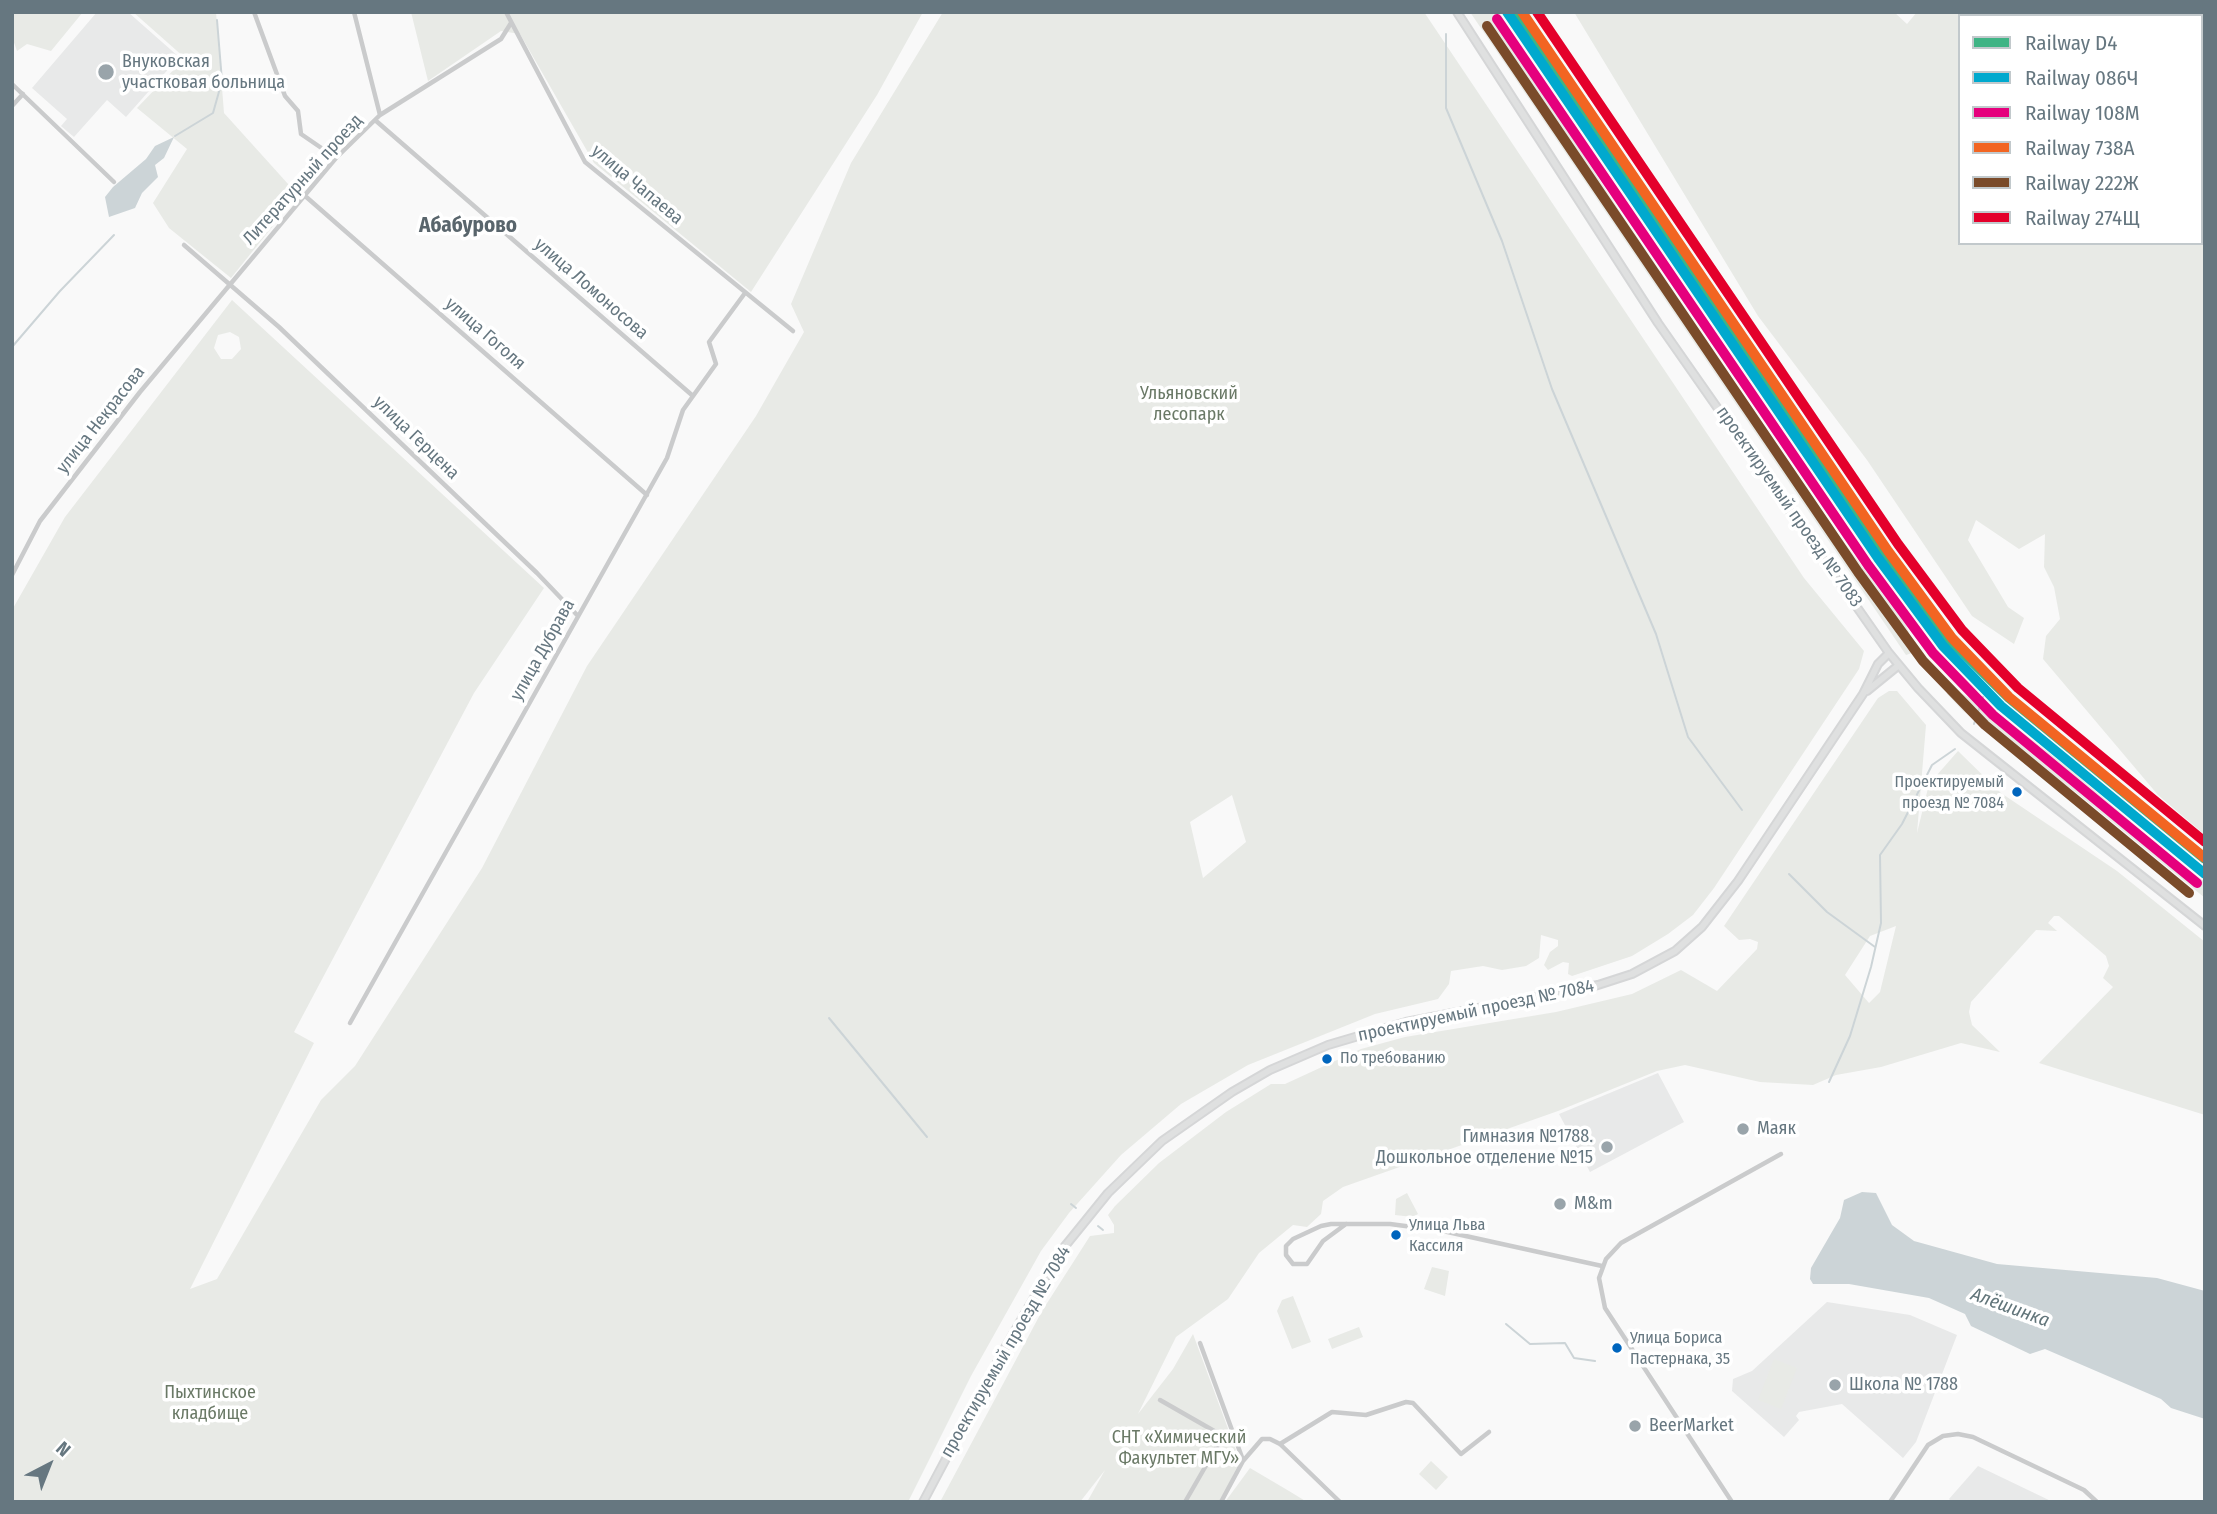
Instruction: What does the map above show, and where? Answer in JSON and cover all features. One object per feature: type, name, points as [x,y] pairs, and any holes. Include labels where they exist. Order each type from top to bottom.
[{"type":"street","points":[[254,12],[285,96],[298,111],[301,134],[337,158]]},
{"type":"street","points":[[354,12],[380,115]]},
{"type":"street","name":"улица Чапаева","points":[[506,12],[584,162],[793,331]]},
{"type":"street","name":"проектируемый проезд № 7083","points":[[1457,12],[1658,323],[1889,653],[1961,733],[2205,926]]},
{"type":"street","name":"Литературный проезд","points":[[224,292],[304,195],[380,115],[501,39],[511,23]]},
{"type":"street","points":[[12,85],[114,181]]},
{"type":"street","points":[[12,107],[23,94]]},
{"type":"street","name":"улица Ломоносова","points":[[375,120],[693,396]]},
{"type":"street","name":"улица Гоголя","points":[[304,195],[647,495]]},
{"type":"street","name":"улица Герцена","points":[[184,246],[231,283],[537,572],[578,616]]},
{"type":"street","name":"улица Некрасова","points":[[12,575],[40,521],[140,392],[224,292]]},
{"type":"street","name":"улица Дубрава","points":[[350,1023],[647,495],[667,458],[683,410],[716,364],[709,342],[745,293]]},
{"type":"street","name":"проектируемый проезд № 7084","points":[[923,1502],[1002,1353],[1061,1251],[1108,1193],[1162,1142],[1232,1092],[1269,1070],[1328,1045],[1406,1022],[1598,985],[1632,974],[1667,956],[1702,927],[1720,905],[1863,694],[1878,664],[1889,653]]},
{"type":"street","name":"проектируемый проезд № 7084","points":[[1863,694],[1899,665]]},
{"type":"street","points":[[1732,1502],[1605,1308],[1599,1291],[1602,1266],[1621,1244],[1781,1154]]},
{"type":"street","points":[[1346,1224],[1323,1241],[1307,1264],[1293,1264],[1286,1255],[1286,1246],[1299,1235],[1331,1224],[1346,1224],[1420,1227],[1602,1266]]},
{"type":"street","points":[[1200,1343],[1243,1461]]},
{"type":"street","points":[[1160,1400],[1223,1436],[1185,1502]]},
{"type":"street","points":[[1280,1444],[1332,1412],[1366,1415],[1386,1412],[1406,1402],[1413,1403],[1461,1454],[1489,1432]]},
{"type":"street","points":[[1890,1502],[1928,1445],[1939,1438],[1958,1434],[1973,1437],[2084,1490],[2097,1502]]},
{"type":"street","points":[[1221,1502],[1243,1461],[1262,1439],[1270,1438],[1280,1444],[1340,1502]]},
{"type":"shaded area","name":"Внуковская участковая больница","points":[[97,12],[128,12],[179,57],[126,117],[107,100],[74,137],[61,126],[67,119],[32,88]]},
{"type":"shaded area","name":"Гимназия №1788. Дошкольное отделение №15","points":[[1658,1073],[1684,1122],[1590,1172],[1559,1114]]},
{"type":"shaded area","name":"Школа № 1788","points":[[1827,1302],[1910,1315],[1957,1335],[1916,1442],[1903,1458],[1842,1404],[1799,1412],[1796,1416],[1799,1420],[1784,1437],[1732,1391],[1733,1379],[1752,1371]]},
{"type":"shaded area","points":[[1978,1466],[2053,1502],[1952,1502],[1949,1499]]},
{"type":"green space","points":[[12,12],[83,12],[51,51],[27,44],[17,51],[12,37]]},
{"type":"green space","points":[[133,12],[216,12],[224,113],[298,195],[231,278],[169,228],[153,203],[187,149],[137,108],[185,58]]},
{"type":"green space","points":[[411,12],[923,12],[877,95],[751,292],[594,163],[520,34],[501,31],[428,81]]},
{"type":"green space","name":"Ульяновский лесопарк","points":[[943,12],[1424,12],[1804,578],[1864,651],[1859,669],[1714,888],[1693,915],[1668,934],[1632,956],[1572,976],[1568,974],[1569,963],[1563,962],[1548,970],[1544,965],[1550,952],[1558,946],[1558,940],[1541,935],[1539,958],[1526,966],[1502,970],[1483,966],[1451,971],[1449,984],[1438,999],[1375,1014],[1248,1065],[1181,1104],[1121,1155],[1069,1213],[1041,1251],[971,1376],[908,1502],[12,1502],[12,610],[65,517],[232,300],[544,588],[474,693],[294,1032],[314,1043],[190,1289],[217,1279],[321,1100],[355,1066],[482,868],[587,666],[756,416],[804,332],[791,304],[851,163]],"holes":[[[230,332],[239,337],[241,349],[232,359],[221,359],[214,348],[218,335]],[[1232,795],[1246,842],[1203,878],[1190,822]]]},
{"type":"green space","points":[[1470,12],[1492,12],[1620,212],[1835,530],[1906,625],[1912,641],[1912,653],[1906,655]]},
{"type":"green space","points":[[1574,12],[1894,12],[1907,24],[1917,12],[2014,12],[2016,14],[1958,14],[1958,245],[2203,245],[2203,14],[2120,14],[2205,12],[2205,835],[2158,795],[2043,659],[2046,636],[2060,619],[2054,587],[2044,567],[2045,534],[2019,549],[1976,520],[1968,540],[2008,607],[2024,618],[2014,644],[1972,616],[1867,460],[1758,316]]},
{"type":"green space","points":[[1952,688],[2000,715],[2071,770],[2175,860],[2205,882],[2205,898],[2078,794],[1963,711],[1947,694],[1946,689]]},
{"type":"green space","name":"СНТ «Химический Факультет МГУ»","points":[[1889,691],[1897,691],[1926,725],[1917,833],[1929,784],[1958,751],[2001,793],[2117,871],[2205,942],[2205,1115],[2039,1063],[2113,987],[2103,978],[2109,966],[2106,956],[2059,916],[2054,916],[2048,923],[2057,931],[2036,930],[1971,1002],[1969,1012],[1972,1025],[2000,1052],[1961,1043],[1881,1067],[1836,1075],[1813,1085],[1760,1082],[1685,1065],[1657,1071],[1558,1111],[1343,1187],[1323,1201],[1321,1214],[1307,1227],[1293,1225],[1259,1253],[1228,1299],[1176,1337],[1138,1414],[1173,1369],[1193,1334],[1240,1461],[1220,1502],[1087,1502],[1105,1470],[1080,1502],[940,1502],[1042,1311],[1090,1236],[1114,1233],[1114,1225],[1108,1215],[1115,1206],[1159,1163],[1226,1112],[1271,1084],[1285,1084],[1361,1049],[1405,1037],[1556,1012],[1632,994],[1681,970],[1717,991],[1757,949],[1758,942],[1750,939],[1739,940],[1724,926],[1878,698]],"holes":[[[1896,926],[1880,992],[1869,1003],[1845,975],[1870,936]]]},
{"type":"green space","points":[[1407,1193],[1418,1214],[1413,1217],[1395,1215],[1396,1199]]},
{"type":"green space","points":[[1432,1267],[1449,1271],[1445,1296],[1424,1289]]},
{"type":"green space","points":[[1293,1296],[1311,1342],[1292,1349],[1277,1311],[1282,1300]]},
{"type":"green space","points":[[1359,1327],[1363,1337],[1332,1349],[1328,1339]]},
{"type":"green space","points":[[1774,1359],[1797,1368],[1781,1409],[1758,1400]]},
{"type":"green space","points":[[1431,1461],[1448,1477],[1436,1490],[1419,1474]]},
{"type":"green space","points":[[1250,1468],[1289,1491],[1307,1502],[1225,1502]]},
{"type":"water","points":[[174,137],[164,158],[155,165],[158,177],[142,193],[135,208],[109,217],[105,197],[113,187],[146,159],[155,146]]},
{"type":"water","points":[[1862,1192],[1876,1193],[1892,1225],[1914,1241],[1997,1264],[2157,1278],[2205,1291],[2205,1419],[2171,1408],[2161,1399],[2045,1349],[2030,1354],[1971,1326],[1965,1314],[1929,1298],[1849,1284],[1813,1284],[1810,1279],[1811,1268],[1840,1218],[1844,1200]]},
{"type":"waterway","points":[[175,136],[213,113],[222,81],[217,20]]},
{"type":"waterway","points":[[1446,34],[1446,108],[1502,241],[1552,389],[1656,634],[1688,737],[1742,810]]},
{"type":"waterway","points":[[12,347],[60,291],[114,235]]},
{"type":"waterway","points":[[1974,724],[1983,697]]},
{"type":"waterway","points":[[1829,1082],[1850,1036],[1881,923],[1880,855],[1902,824],[1932,765],[1955,749]]},
{"type":"waterway","points":[[1789,874],[1827,912],[1875,947]]},
{"type":"waterway","points":[[829,1018],[927,1137]]},
{"type":"waterway","points":[[1071,1204],[1076,1208]]},
{"type":"waterway","points":[[1098,1226],[1103,1230]]},
{"type":"waterway","name":"Алёшинка","points":[[1506,1324],[1530,1344],[1565,1343],[1574,1358],[1595,1361]]},
{"type":"rail line","name":"086Ч","points":[[1507,12],[1878,558],[1943,646],[2001,706],[2205,874]]},
{"type":"rail line","name":"D4","points":[[1517,12],[1885,553],[1950,640],[2009,698],[2205,859]]},
{"type":"rail line","name":"738А","points":[[1522,12],[1888,551],[1952,638],[2009,697],[2205,858]]},
{"type":"rail line","name":"274Щ","points":[[1537,12],[1898,544],[1962,630],[2018,688],[2205,842]]},
{"type":"rail line","name":"108М","points":[[1497,19],[1868,565],[1933,653],[1993,715],[2197,883]]},
{"type":"rail line","name":"222Ж","points":[[1487,26],[1858,572],[1923,661],[1985,725],[2189,893]]},
{"type":"place","name":"Внуковская участковая больница","points":[[106,72]]},
{"type":"place","name":"Проектируемый проезд № 7084","points":[[2017,792]]},
{"type":"place","name":"По требованию","points":[[1327,1059]]},
{"type":"place","name":"Маяк","points":[[1743,1129]]},
{"type":"place","name":"Гимназия №1788. Дошкольное отделение №15","points":[[1607,1147]]},
{"type":"place","name":"M&m","points":[[1560,1204]]},
{"type":"place","name":"Улица Льва Кассиля","points":[[1396,1235]]},
{"type":"place","name":"Улица Бориса Пастернака, 35","points":[[1617,1348]]},
{"type":"place","name":"Школа № 1788","points":[[1835,1385]]},
{"type":"place","name":"BeerMarket","points":[[1635,1426]]},
{"type":"district","name":"Абабурово","points":[[468,226]]},
{"type":"park label","name":"Пыхтинское кладбище","points":[[210,1403]]}]
